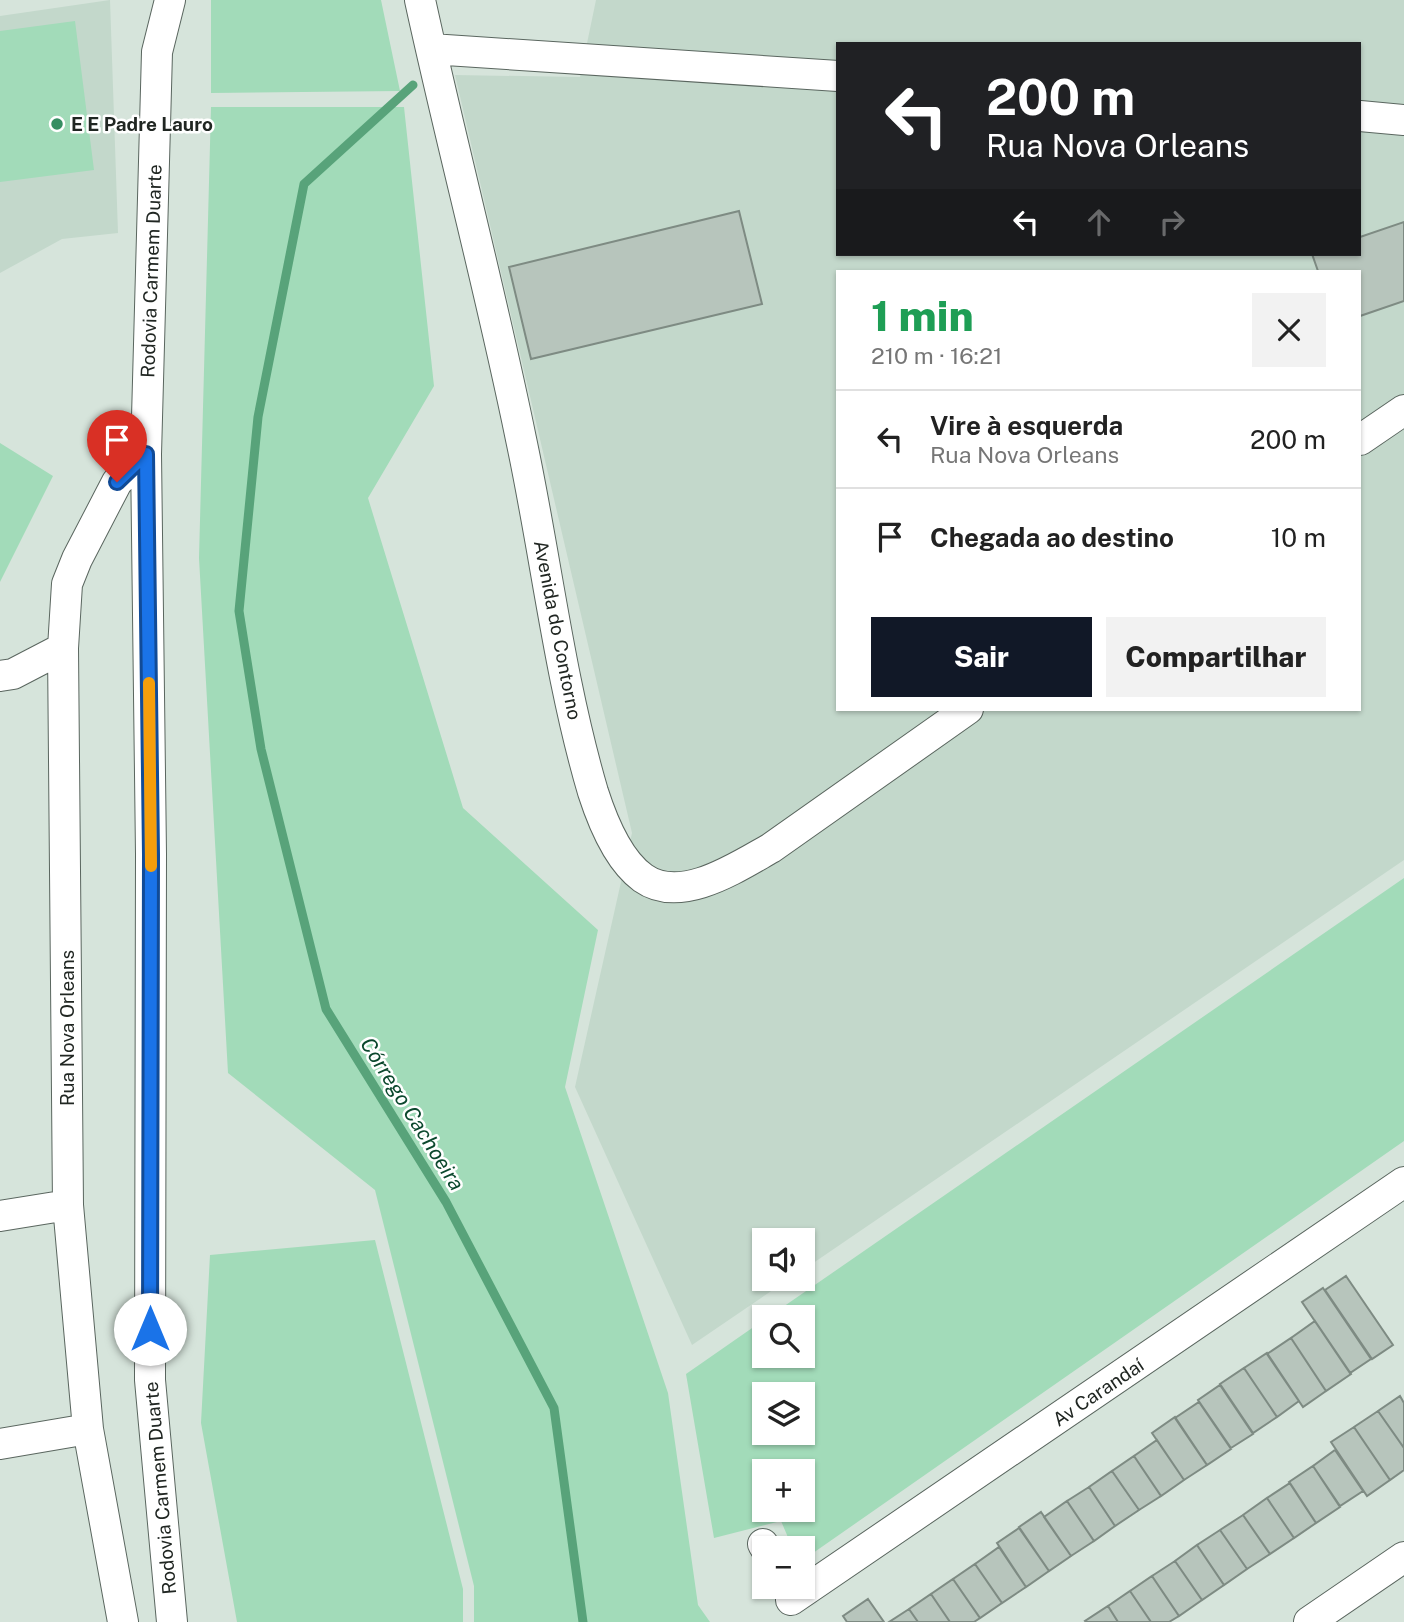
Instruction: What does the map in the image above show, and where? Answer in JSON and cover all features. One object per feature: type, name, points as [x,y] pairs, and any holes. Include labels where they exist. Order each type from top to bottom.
[{"type":"street","name":"Rodovia Carmem Duarte","points":[[146,0],[157,52]]},
{"type":"street","name":"Rodovia Carmem Duarte","points":[[170,0],[157,52],[146,454],[151,854],[150,1380],[172,1622]]},
{"type":"street","name":"Avenida do Contorno","points":[[420,0],[521,438],[579,737],[594,794],[611,836],[632,868],[644,879],[660,886],[674,887],[707,880],[737,867],[771,848],[965,711]]},
{"type":"street","points":[[431,49],[836,76]]},
{"type":"street","points":[[1361,116],[1404,120]]},
{"type":"street","points":[[1361,439],[1404,410]]},
{"type":"street","name":"Rua Nova Orleans","points":[[123,1622],[88,1429],[68,1205],[62,648],[68,584],[78,559],[117,482],[146,454]]},
{"type":"street","points":[[0,676],[13,674],[62,648]]},
{"type":"street","name":"Av Carandaí","points":[[793,1603],[1404,1182]]},
{"type":"street","points":[[0,1216],[68,1205]]},
{"type":"street","points":[[0,1444],[88,1429]]},
{"type":"street","points":[[1309,1622],[1404,1557]]},
{"type":"shaded area","name":"E E Padre Lauro","points":[[110,0],[118,233],[62,239],[0,273],[0,16]]},
{"type":"shaded area","points":[[596,0],[1404,0],[1404,860],[815,1262],[815,1228],[752,1228],[752,1291],[771,1291],[692,1345],[575,1087],[632,833],[455,75],[580,77]]},
{"type":"green space","points":[[211,0],[381,0],[400,91],[211,93]]},
{"type":"green space","points":[[75,21],[94,170],[0,182],[0,31]]},
{"type":"green space","points":[[211,107],[404,107],[434,386],[368,498],[463,808],[598,930],[565,1087],[668,1393],[698,1605],[710,1622],[474,1622],[474,1586],[375,1190],[228,1073],[199,558]]},
{"type":"green space","points":[[0,443],[53,476],[0,582]]},
{"type":"green space","points":[[1404,878],[1404,1141],[815,1552],[815,1536],[787,1536],[781,1522],[815,1522],[815,1459],[752,1459],[752,1522],[777,1522],[714,1538],[686,1374],[752,1328],[752,1368],[815,1368],[815,1305],[786,1305],[806,1291],[815,1291],[815,1285]]},
{"type":"green space","points":[[375,1240],[463,1589],[463,1622],[237,1622],[201,1423],[210,1255]]},
{"type":"building","points":[[739,211],[762,304],[531,359],[509,267]]},
{"type":"building","points":[[1404,222],[1404,301],[1361,316],[1361,270],[1318,270],[1313,256],[1361,256],[1361,237]]},
{"type":"building","points":[[1346,1276],[1393,1345],[1372,1359],[1325,1290]]},
{"type":"building","points":[[1323,1288],[1371,1359],[1350,1373],[1302,1302]]},
{"type":"building","points":[[1315,1321],[1351,1374],[1326,1391],[1291,1338]]},
{"type":"building","points":[[1291,1338],[1326,1391],[1303,1407],[1267,1354]]},
{"type":"building","points":[[1267,1353],[1299,1401],[1277,1417],[1244,1368]]},
{"type":"building","points":[[1244,1368],[1277,1417],[1253,1433],[1220,1384]]},
{"type":"building","points":[[1220,1385],[1253,1434],[1231,1448],[1198,1400]]},
{"type":"building","points":[[1400,1396],[1404,1403],[1404,1448],[1378,1411]]},
{"type":"building","points":[[1199,1402],[1231,1449],[1207,1465],[1175,1418]]},
{"type":"building","points":[[1378,1411],[1404,1448],[1404,1470],[1390,1480],[1354,1427]]},
{"type":"building","points":[[1175,1417],[1207,1465],[1184,1480],[1152,1433]]},
{"type":"building","points":[[1354,1427],[1390,1480],[1367,1496],[1331,1442]]},
{"type":"building","points":[[1157,1440],[1184,1480],[1161,1496],[1134,1456]]},
{"type":"building","points":[[1335,1450],[1363,1491],[1340,1506],[1313,1466]]},
{"type":"building","points":[[1134,1456],[1161,1496],[1139,1510],[1112,1471]]},
{"type":"building","points":[[1313,1466],[1340,1507],[1316,1523],[1289,1482]]},
{"type":"building","points":[[1112,1471],[1139,1510],[1115,1526],[1089,1487]]},
{"type":"building","points":[[1290,1483],[1316,1523],[1294,1538],[1267,1498]]},
{"type":"building","points":[[1089,1487],[1115,1526],[1094,1541],[1067,1501]]},
{"type":"building","points":[[1267,1498],[1294,1538],[1270,1554],[1243,1515]]},
{"type":"building","points":[[1067,1501],[1094,1541],[1071,1556],[1044,1517]]},
{"type":"building","points":[[1041,1512],[1071,1556],[1049,1571],[1019,1527]]},
{"type":"building","points":[[1243,1515],[1270,1554],[1247,1569],[1220,1530]]},
{"type":"building","points":[[1019,1528],[1049,1571],[1026,1587],[997,1543]]},
{"type":"building","points":[[1220,1530],[1247,1569],[1224,1585],[1197,1545]]},
{"type":"building","points":[[1197,1545],[1224,1585],[1202,1600],[1175,1561]]},
{"type":"building","points":[[999,1547],[1026,1587],[1002,1603],[975,1564]]},
{"type":"building","points":[[1175,1561],[1202,1600],[1179,1616],[1152,1576]]},
{"type":"building","points":[[975,1564],[1002,1603],[980,1618],[953,1579]]},
{"type":"building","points":[[1152,1576],[1179,1616],[1169,1622],[1151,1622],[1130,1591]]},
{"type":"building","points":[[953,1579],[980,1618],[974,1622],[950,1622],[931,1594]]},
{"type":"building","points":[[1130,1591],[1151,1622],[1118,1622],[1108,1606]]},
{"type":"building","points":[[931,1594],[950,1622],[918,1622],[909,1609]]},
{"type":"building","points":[[868,1599],[884,1622],[847,1622],[843,1616]]},
{"type":"building","points":[[1108,1606],[1118,1622],[1085,1621]]},
{"type":"building","points":[[909,1609],[918,1622],[889,1622]]},
{"type":"waterway","name":"Córrego Cachoeira","points":[[413,85],[304,184],[258,417],[239,611],[261,749],[326,1009],[446,1202],[554,1408],[583,1622]]},
{"type":"slow traffic","points":[[149,683],[151,866]]},
{"type":"place","name":"E E Padre Lauro","points":[[57,124]]},
{"type":"route","points":[[117,482],[146,454],[151,854],[150,1329]]}]
